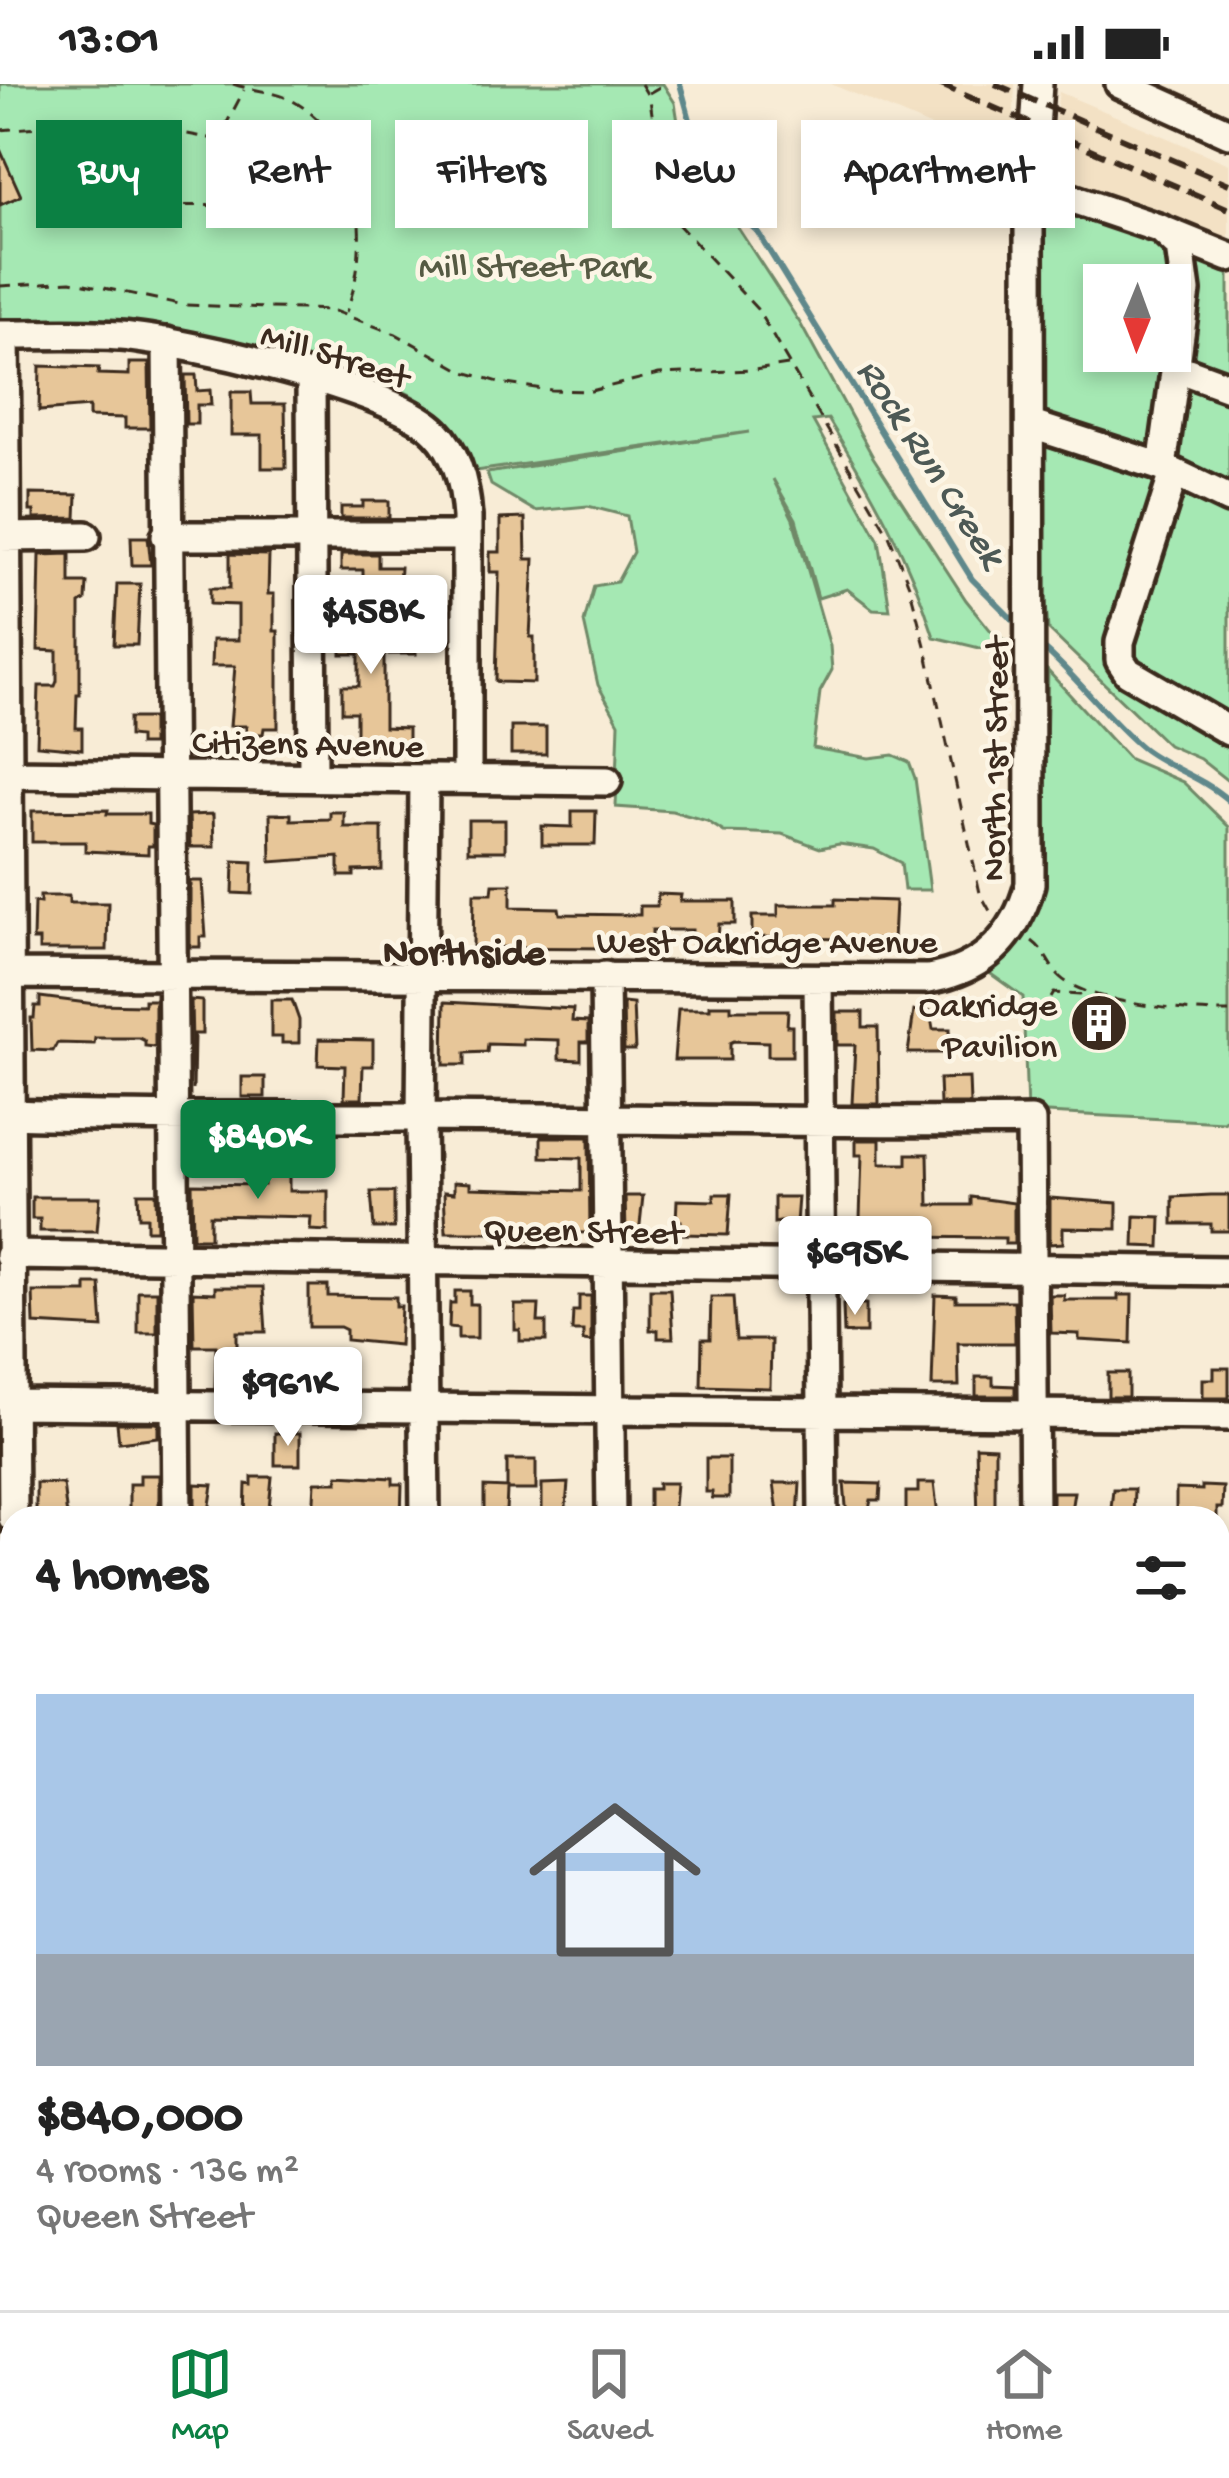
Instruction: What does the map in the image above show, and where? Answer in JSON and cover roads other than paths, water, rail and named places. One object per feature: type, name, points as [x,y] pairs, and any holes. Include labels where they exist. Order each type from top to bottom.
[{"type":"street","name":"North 1st Street","points":[[1036,120],[1038,84]]},
{"type":"street","points":[[1120,84],[1229,133]]},
{"type":"street","points":[[1075,200],[1229,256]]},
{"type":"street","name":"North 1st Street","points":[[1013,928],[1030,884],[1031,228]]},
{"type":"street","points":[[1161,230],[1180,248],[1184,264]]},
{"type":"street","points":[[3,334],[4,728],[9,773],[3,974],[12,1506]]},
{"type":"street","name":"Mill Street","points":[[3,334],[118,336],[167,342],[396,404],[439,434],[461,476],[467,536],[467,779]]},
{"type":"street","points":[[167,342],[177,1506]]},
{"type":"street","points":[[1178,372],[1168,470],[1120,642],[1120,660],[1128,672],[1229,731]]},
{"type":"street","points":[[1189,372],[1229,387]]},
{"type":"street","points":[[311,380],[313,776]]},
{"type":"street","points":[[1032,425],[1168,470],[1229,499]]},
{"type":"street","points":[[3,537],[86,536]]},
{"type":"street","points":[[166,536],[467,536]]},
{"type":"street","name":"Citizens Avenue","points":[[9,773],[607,781]]},
{"type":"street","points":[[424,778],[425,1506]]},
{"type":"street","name":"West Oakridge Avenue","points":[[3,974],[928,980],[955,975],[994,951],[1013,928]]},
{"type":"street","points":[[604,976],[611,1506]]},
{"type":"street","points":[[818,979],[823,1506]]},
{"type":"street","points":[[7,1114],[174,1119],[1031,1121],[1034,1506]]},
{"type":"street","name":"Queen Street","points":[[9,1255],[1229,1271]]},
{"type":"street","points":[[7,1388],[175,1405],[1229,1416]]},
{"type":"waterway","name":"Rock Run Creek","points":[[680,84],[702,163],[722,199],[757,231],[972,579],[1022,629]]},
{"type":"waterway","name":"Rock Run Creek","points":[[1041,646],[1141,747],[1229,801]]},
{"type":"railway","points":[[939,84],[1229,209]]},
{"type":"railway","points":[[995,84],[1229,184]]},
{"type":"place","name":"Oakridge Pavilion","points":[[1099,1023]]},
{"type":"district","name":"Northside","points":[[464,949]]},
{"type":"park label","name":"Mill Street Park","points":[[534,263]]}]
